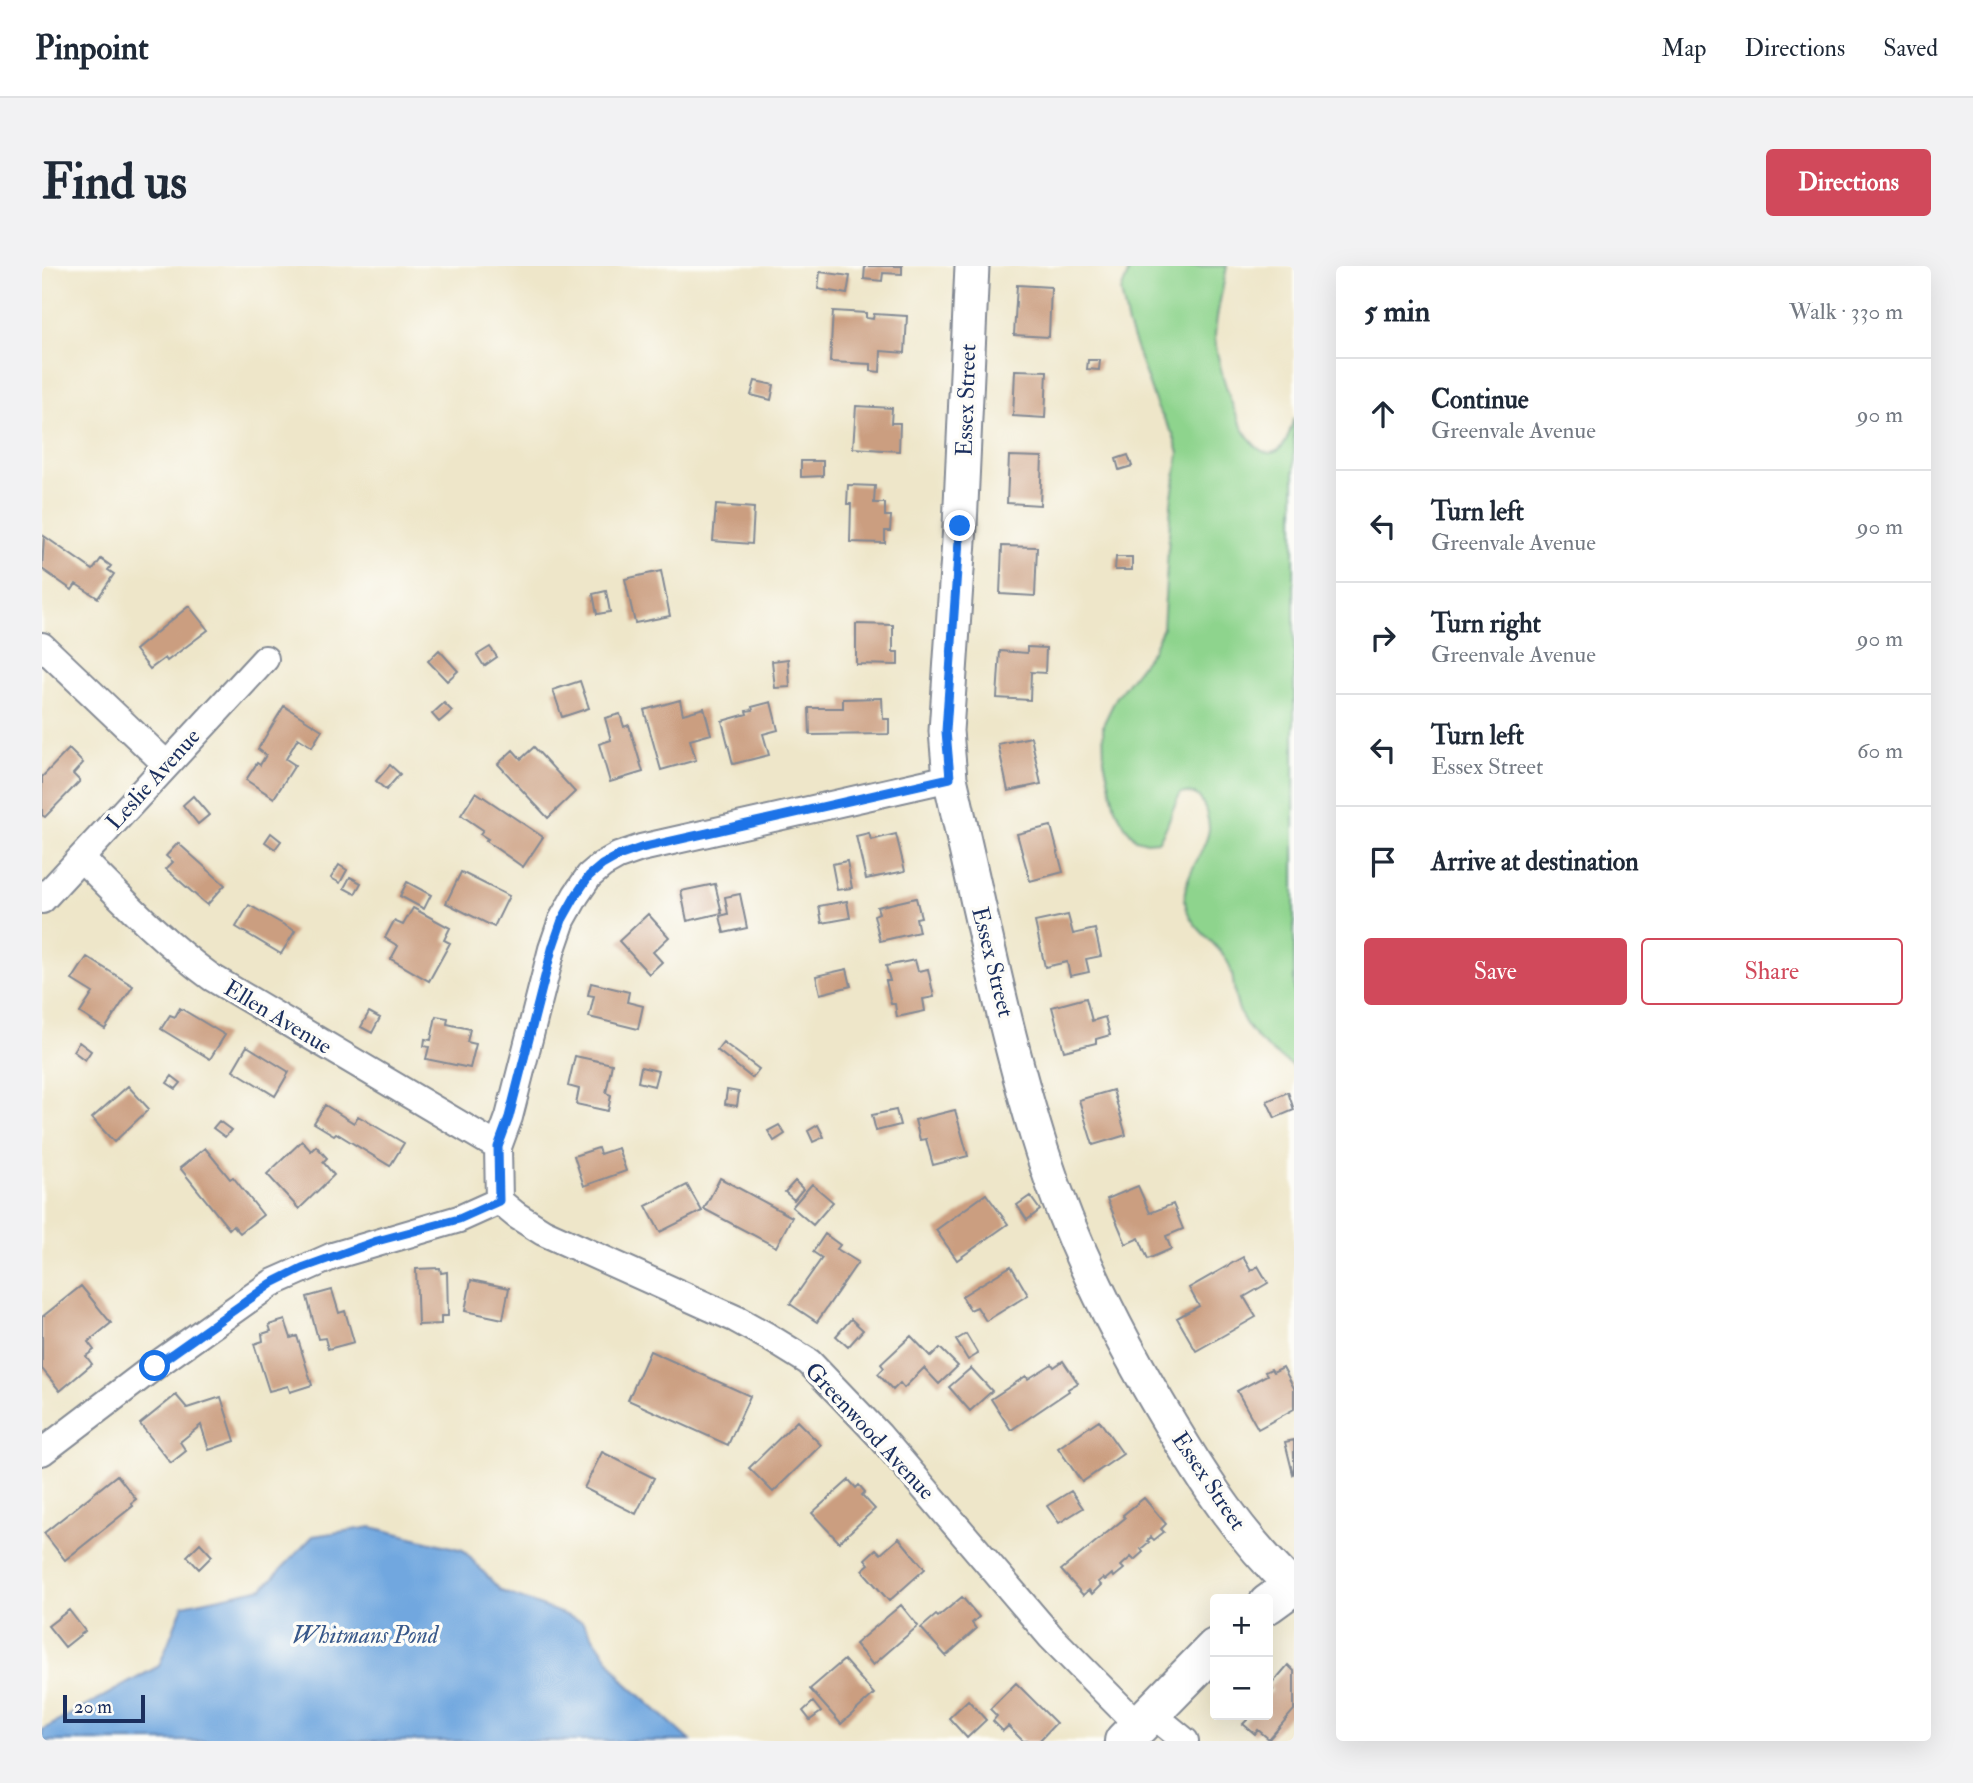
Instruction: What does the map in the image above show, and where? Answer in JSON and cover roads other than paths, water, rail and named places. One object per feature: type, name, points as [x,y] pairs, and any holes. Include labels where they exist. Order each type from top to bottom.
[{"type":"main road","points":[[1138,1727],[1210,1653]]},
{"type":"street","name":"Essex Street","points":[[972,266],[960,526],[946,731],[950,778],[1024,1088],[1043,1154],[1076,1242],[1145,1382],[1198,1472],[1287,1591]]},
{"type":"street","points":[[42,646],[166,764]]},
{"type":"street","name":"Leslie Avenue","points":[[42,900],[265,659]]},
{"type":"street","points":[[42,1452],[155,1366],[272,1283],[333,1256],[459,1219],[499,1201],[498,1147],[509,1117],[552,949],[562,920],[576,895],[589,876],[602,865],[641,848],[950,778]]},
{"type":"street","name":"Ellen Avenue","points":[[81,858],[177,953],[211,977],[498,1147]]},
{"type":"street","name":"Greenwood Avenue","points":[[499,1201],[542,1232],[736,1319],[809,1362],[879,1435],[1051,1637],[1138,1727],[1185,1741]]},
{"type":"water","name":"Whitmans Pond","points":[[372,1527],[463,1550],[501,1591],[582,1621],[625,1682],[691,1741],[42,1741],[42,1730],[159,1666],[183,1605],[263,1588],[313,1536]]}]
